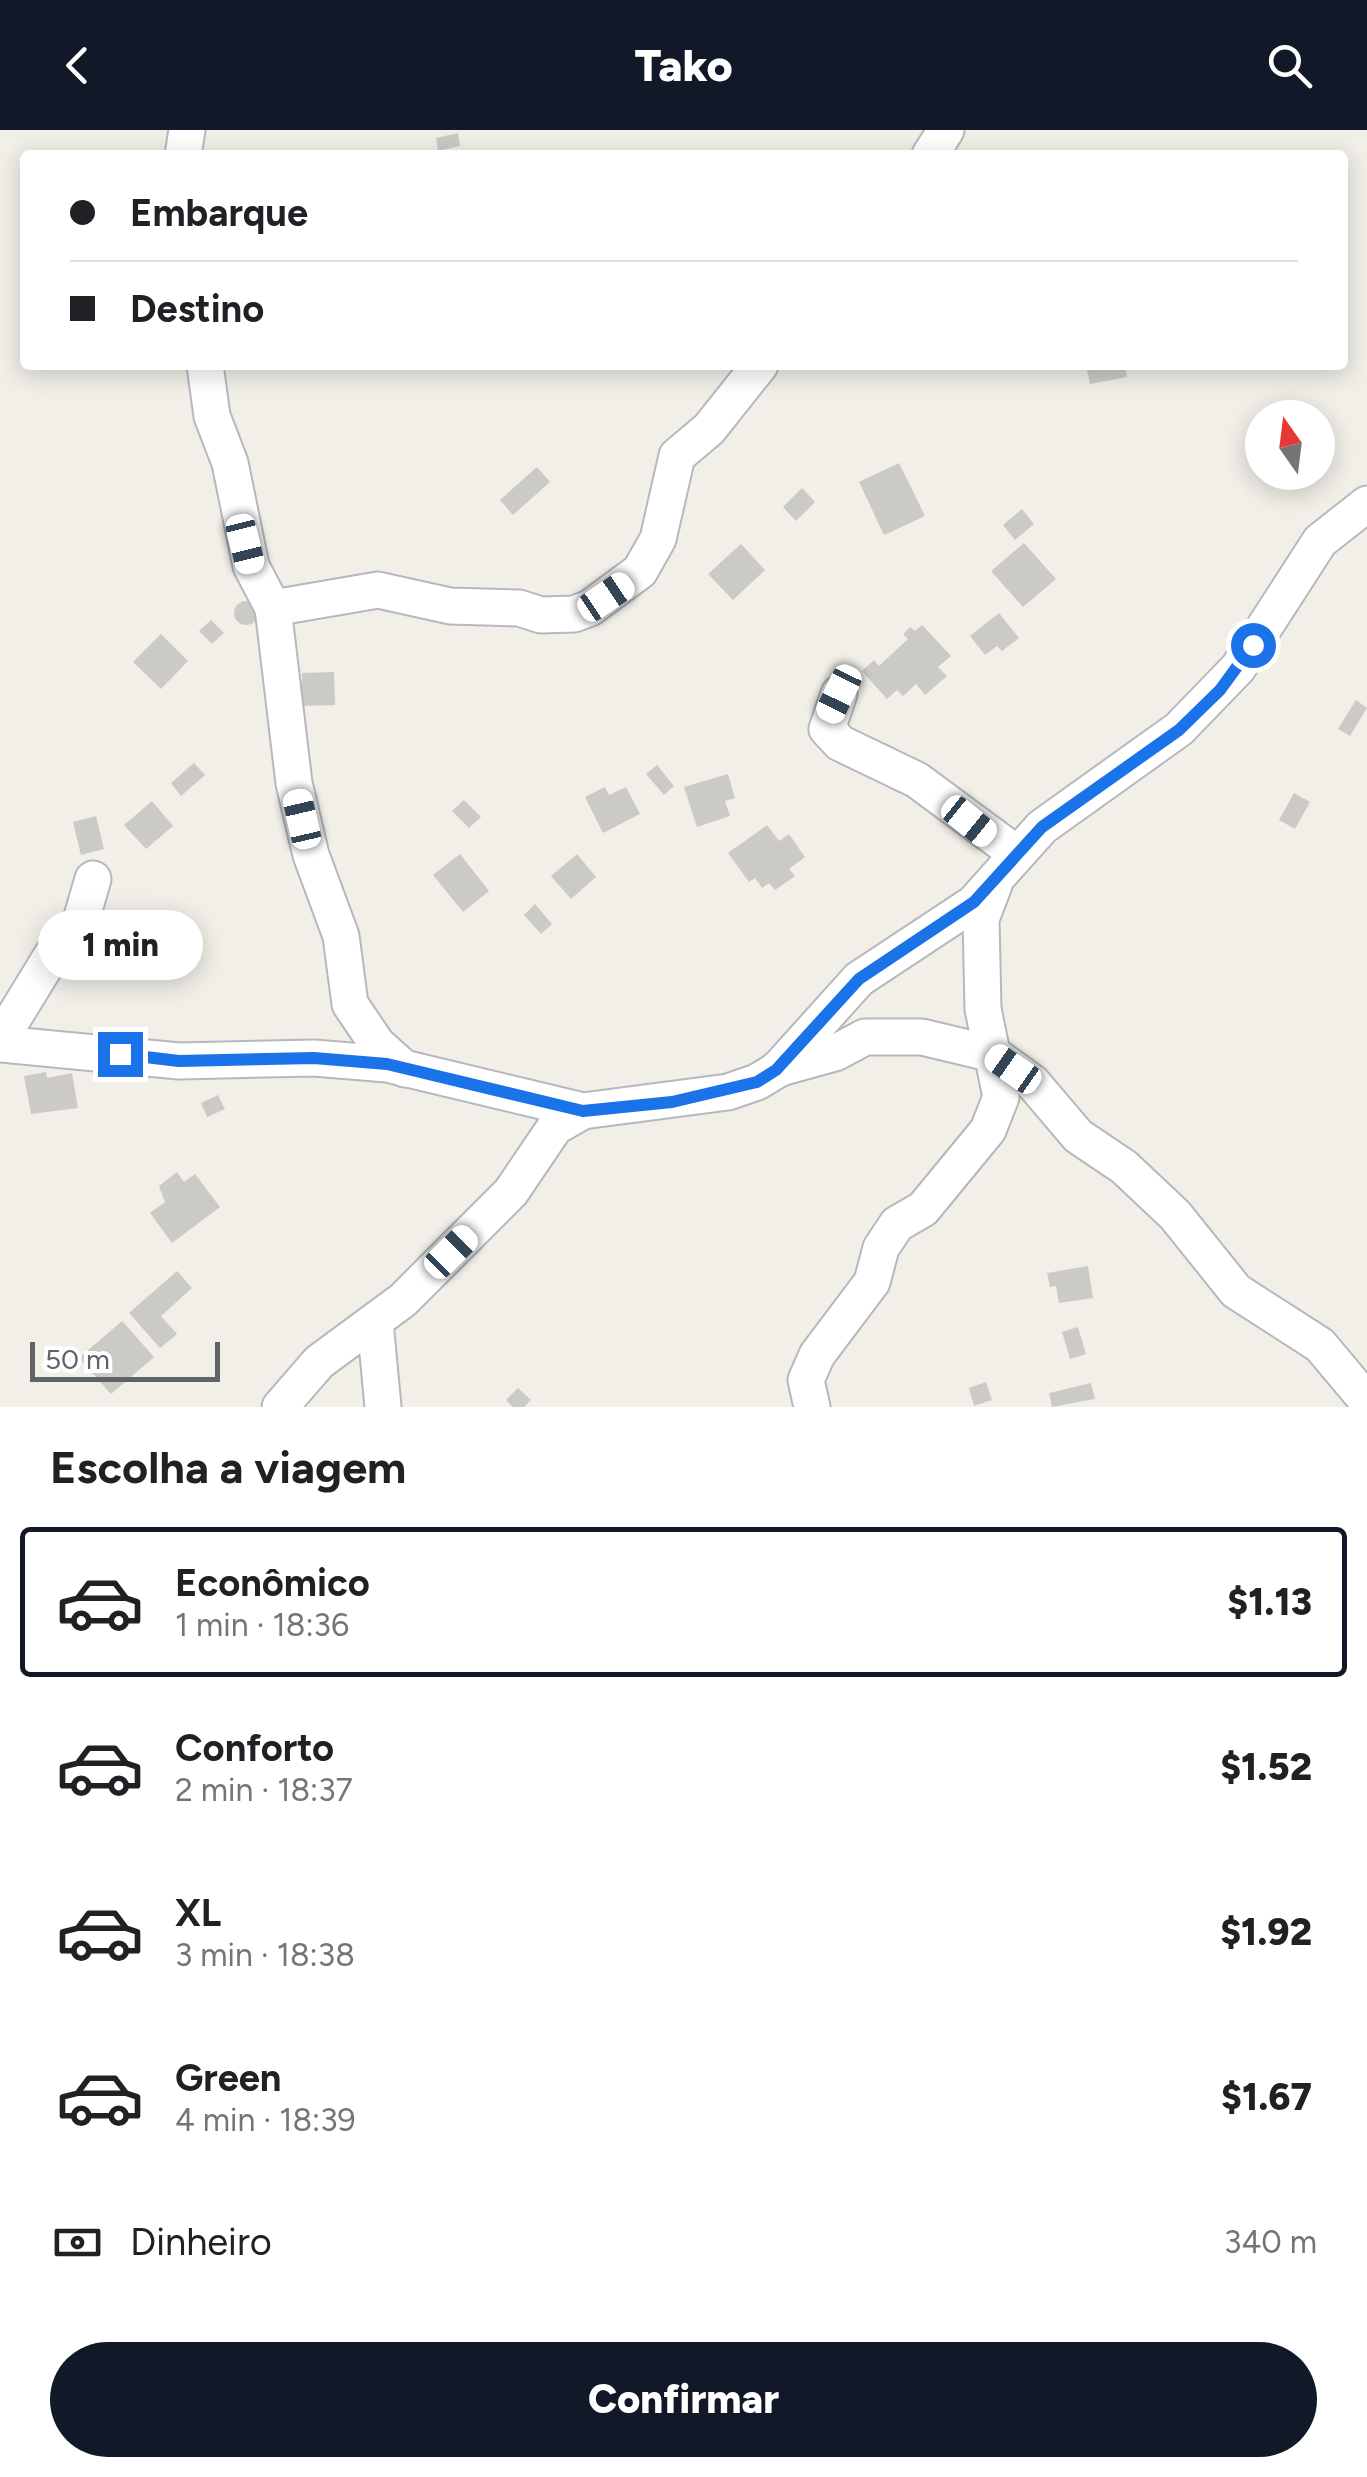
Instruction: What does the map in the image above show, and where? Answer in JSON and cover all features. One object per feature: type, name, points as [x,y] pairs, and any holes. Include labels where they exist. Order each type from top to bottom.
[{"type":"street","points":[[206,370],[212,416],[230,463],[251,566],[273,608],[294,783],[311,855],[341,936],[350,1004],[358,1022],[406,1069]]},
{"type":"street","points":[[273,608],[378,590],[450,606],[519,608],[541,615],[574,614],[590,608],[640,571],[658,539],[677,456],[708,429],[722,406],[755,370]]},
{"type":"street","points":[[93,878],[77,934],[52,955],[0,1042],[179,1061],[314,1058],[406,1069],[583,1111],[728,1092],[776,1070],[859,979],[974,902],[1073,801],[1179,730],[1220,690],[1320,541],[1367,504]]},
{"type":"street","points":[[839,694],[828,729],[840,742],[917,780],[1017,854]]},
{"type":"street","points":[[812,1407],[806,1380],[872,1282],[881,1248],[898,1224],[923,1209],[988,1130],[1001,1097],[984,1009],[981,919],[996,883]]},
{"type":"street","points":[[776,1070],[835,1053],[865,1037],[922,1037],[992,1054],[1033,1083],[1078,1136],[1124,1166],[1175,1215],[1236,1291],[1320,1345],[1367,1402]]},
{"type":"street","points":[[280,1407],[318,1362],[375,1322],[512,1192],[555,1127],[583,1111]]},
{"type":"street","points":[[375,1322],[383,1407]]},
{"type":"building","points":[[458,133],[460,146],[438,150],[436,138]]},
{"type":"building","points":[[1087,370],[1126,370],[1127,377],[1090,384]]},
{"type":"building","points":[[899,463],[925,516],[884,535],[859,482]]},
{"type":"building","points":[[537,467],[550,482],[513,515],[500,500]]},
{"type":"building","points":[[802,488],[815,502],[796,521],[783,507]]},
{"type":"building","points":[[1022,509],[1034,524],[1015,540],[1003,525]]},
{"type":"building","points":[[1024,543],[1056,579],[1023,607],[991,571]]},
{"type":"building","points":[[741,544],[765,570],[733,600],[708,574]]},
{"type":"building","points":[[246,601],[258,613],[246,625],[234,613]]},
{"type":"building","points":[[999,613],[1019,638],[1002,651],[997,646],[985,655],[970,636]]},
{"type":"building","points":[[211,620],[224,633],[212,644],[199,631]]},
{"type":"building","points":[[922,625],[951,656],[938,667],[947,676],[925,695],[916,684],[903,696],[897,690],[887,699],[862,671],[874,660],[879,666],[908,639],[903,634],[910,627],[915,631]]},
{"type":"building","points":[[161,634],[188,661],[161,689],[133,662]]},
{"type":"building","points":[[334,672],[335,705],[302,706],[302,673]]},
{"type":"building","points":[[1356,700],[1367,708],[1350,736],[1338,729]]},
{"type":"building","points":[[194,763],[205,775],[181,796],[171,783]]},
{"type":"building","points":[[657,765],[674,786],[664,795],[646,774]]},
{"type":"building","points":[[728,774],[735,798],[725,801],[730,816],[697,827],[684,787]]},
{"type":"building","points":[[605,787],[609,795],[626,787],[640,814],[603,833],[585,797]]},
{"type":"building","points":[[1294,793],[1310,802],[1295,829],[1279,820]]},
{"type":"building","points":[[464,800],[481,817],[469,828],[452,811]]},
{"type":"building","points":[[152,801],[173,826],[146,849],[124,825]]},
{"type":"building","points":[[96,816],[104,849],[81,855],[73,822]]},
{"type":"building","points":[[767,825],[779,841],[789,834],[805,857],[789,869],[795,876],[775,890],[769,883],[762,888],[755,878],[749,882],[728,853]]},
{"type":"building","points":[[460,854],[489,891],[463,912],[433,875]]},
{"type":"building","points":[[577,854],[596,877],[571,899],[551,876]]},
{"type":"building","points":[[535,904],[552,924],[541,934],[524,915]]},
{"type":"building","points":[[46,1072],[47,1078],[72,1073],[78,1108],[31,1114],[24,1076]]},
{"type":"building","points":[[218,1095],[225,1109],[207,1117],[201,1103]]},
{"type":"building","points":[[177,1172],[184,1182],[195,1174],[220,1207],[172,1243],[150,1213],[165,1202],[159,1186]]},
{"type":"building","points":[[1088,1266],[1093,1298],[1059,1303],[1056,1286],[1050,1287],[1047,1273]]},
{"type":"building","points":[[177,1271],[192,1288],[161,1316],[177,1334],[160,1348],[129,1313]]},
{"type":"building","points":[[122,1321],[154,1357],[111,1394],[79,1358]]},
{"type":"building","points":[[1078,1327],[1086,1354],[1070,1359],[1062,1332]]},
{"type":"building","points":[[986,1382],[992,1400],[974,1406],[969,1388]]},
{"type":"building","points":[[1091,1383],[1095,1399],[1052,1407],[1049,1393]]},
{"type":"building","points":[[518,1388],[531,1400],[524,1407],[513,1407],[506,1400]]},
{"type":"route","points":[[120,1054],[179,1061],[314,1058],[387,1064],[583,1111],[672,1102],[728,1092],[757,1082],[776,1070],[859,979],[974,902],[996,883],[1042,827],[1073,801],[1179,730],[1220,690],[1253,645]]}]
